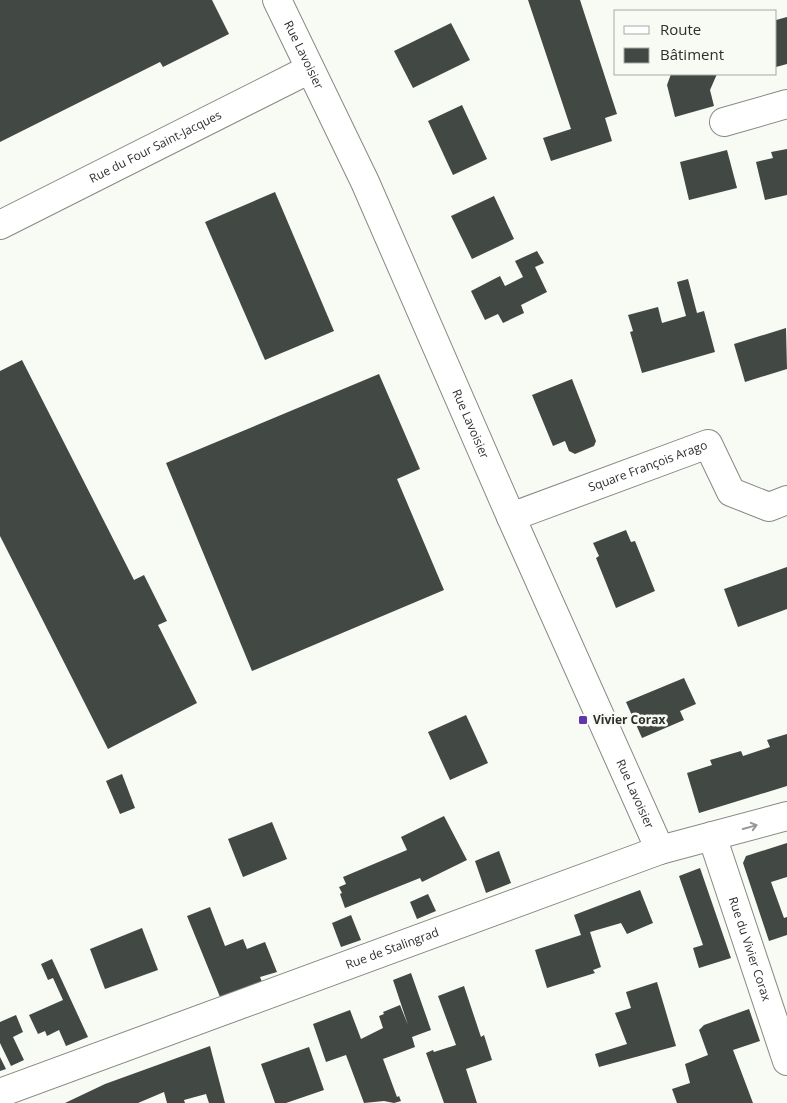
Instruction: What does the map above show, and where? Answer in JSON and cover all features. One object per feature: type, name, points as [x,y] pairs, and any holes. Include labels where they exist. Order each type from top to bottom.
[{"type":"street","name":"Rue Lavoisier","points":[[276,0],[365,182],[511,517],[660,850]]},
{"type":"street","name":"Rue du Four Saint-Jacques","points":[[0,225],[310,69]]},
{"type":"street","points":[[724,122],[787,104]]},
{"type":"street","name":"Square François Arago","points":[[511,517],[708,444],[731,492],[769,507],[787,500]]},
{"type":"street","name":"Rue de Stalingrad","points":[[0,1093],[660,850],[787,816]]},
{"type":"street","name":"Rue du Vivier Corax","points":[[712,836],[787,1061]]},
{"type":"building","points":[[0,0],[212,0],[229,34],[163,67],[160,62],[0,142]]},
{"type":"building","points":[[528,0],[580,0],[617,114],[605,118],[612,141],[551,161],[543,138],[571,129]]},
{"type":"building","points":[[787,17],[787,64],[777,67],[777,20]]},
{"type":"building","points":[[451,23],[470,60],[413,88],[394,51]]},
{"type":"building","points":[[671,75],[717,75],[710,90],[714,106],[675,117],[667,85]]},
{"type":"building","points":[[462,105],[487,159],[453,175],[428,121]]},
{"type":"building","points":[[787,149],[787,195],[765,200],[756,162],[773,158],[771,152]]},
{"type":"building","points":[[727,150],[737,188],[689,200],[680,162]]},
{"type":"building","points":[[275,192],[334,331],[265,360],[205,222]]},
{"type":"building","points":[[494,196],[514,239],[472,259],[451,216]]},
{"type":"building","points":[[537,251],[544,263],[535,267],[547,292],[521,305],[524,313],[503,323],[498,314],[485,320],[471,291],[500,276],[505,286],[523,277],[515,261]]},
{"type":"building","points":[[688,279],[697,313],[704,311],[715,352],[642,373],[630,332],[633,331],[628,315],[658,307],[662,323],[686,316],[677,282]]},
{"type":"building","points":[[786,328],[787,369],[745,382],[734,344]]},
{"type":"building","points":[[22,360],[134,580],[144,575],[167,621],[158,625],[197,703],[108,749],[0,536],[0,371]]},
{"type":"building","points":[[379,374],[420,469],[397,479],[444,590],[252,671],[166,463]]},
{"type":"building","points":[[572,379],[596,441],[594,446],[575,454],[569,451],[565,441],[553,446],[532,395]]},
{"type":"building","points":[[626,530],[631,542],[635,541],[655,591],[616,608],[596,558],[599,556],[593,543]]},
{"type":"building","points":[[787,567],[787,609],[738,627],[724,589]]},
{"type":"building","points":[[684,678],[696,704],[680,711],[684,720],[642,738],[626,702]]},
{"type":"building","points":[[466,715],[488,763],[450,780],[428,732]]},
{"type":"building","points":[[787,734],[787,786],[699,813],[687,773],[712,765],[710,760],[741,751],[743,756],[770,747],[767,740]]},
{"type":"building","points":[[122,774],[135,808],[120,814],[106,781]]},
{"type":"building","points":[[444,816],[467,860],[422,882],[420,878],[345,908],[339,887],[346,884],[343,877],[407,850],[401,837]]},
{"type":"building","points":[[272,822],[287,859],[243,877],[228,839]]},
{"type":"building","points":[[787,843],[787,877],[771,882],[784,918],[787,917],[787,935],[769,941],[743,863],[746,856]]},
{"type":"building","points":[[499,851],[511,883],[486,893],[475,861]]},
{"type":"building","points":[[700,868],[731,958],[699,968],[693,948],[703,945],[679,876]]},
{"type":"building","points":[[640,890],[653,923],[627,934],[621,923],[590,932],[601,967],[593,970],[595,973],[547,988],[535,950],[581,935],[574,915]]},
{"type":"building","points":[[428,894],[436,911],[417,919],[410,902]]},
{"type":"building","points":[[210,907],[225,946],[243,939],[247,949],[265,942],[277,972],[260,977],[262,982],[220,997],[187,916]]},
{"type":"building","points":[[351,915],[361,940],[341,947],[332,923]]},
{"type":"building","points":[[142,928],[158,970],[105,989],[90,949]]},
{"type":"building","points":[[52,959],[88,1037],[66,1046],[59,1030],[47,1036],[45,1031],[38,1034],[29,1015],[63,1000],[53,978],[48,980],[41,964]]},
{"type":"building","points":[[411,973],[431,1030],[412,1037],[415,1047],[383,1059],[397,1097],[399,1096],[401,1101],[394,1103],[384,1101],[364,1103],[346,1055],[326,1062],[313,1024],[350,1010],[361,1039],[383,1028],[379,1016],[384,1014],[383,1012],[400,1005],[408,1025],[393,980]]},
{"type":"building","points":[[657,982],[676,1046],[599,1067],[595,1054],[627,1044],[615,1013],[631,1008],[626,992]]},
{"type":"building","points":[[464,986],[481,1037],[484,1035],[492,1060],[466,1069],[477,1103],[444,1103],[426,1053],[456,1045],[438,996]]},
{"type":"building","points":[[749,1009],[760,1041],[733,1050],[753,1103],[677,1103],[672,1089],[690,1083],[685,1064],[708,1055],[699,1030],[704,1025]]},
{"type":"building","points":[[16,1015],[23,1032],[13,1037],[24,1060],[11,1066],[0,1043],[0,1022]]},
{"type":"building","points":[[210,1046],[225,1103],[209,1103],[206,1094],[184,1100],[185,1103],[167,1103],[164,1092],[138,1103],[65,1103],[105,1084]]},
{"type":"building","points":[[309,1047],[324,1090],[286,1103],[275,1103],[261,1064]]},
{"type":"building","points":[[0,1057],[6,1069],[0,1071]]},
{"type":"place","name":"Vivier Corax","points":[[583,720]]}]
